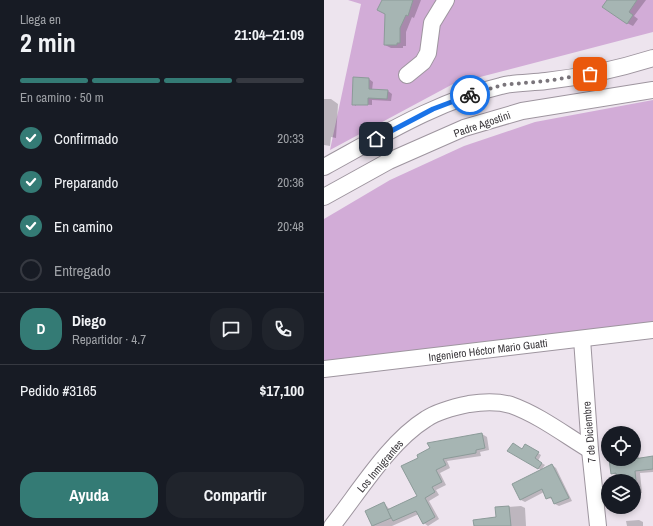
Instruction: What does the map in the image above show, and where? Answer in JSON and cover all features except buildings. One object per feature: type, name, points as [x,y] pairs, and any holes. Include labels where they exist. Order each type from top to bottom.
[{"type":"street","points":[[407,75],[423,62],[428,53],[432,23],[446,0]]},
{"type":"street","points":[[324,167],[418,117],[465,96],[502,85],[546,81],[604,71],[653,58]]},
{"type":"street","name":"Padre Agostini","points":[[324,197],[389,161],[464,128],[522,110],[653,90]]},
{"type":"street","name":"Ingeniero Héctor Mario Guatti","points":[[324,369],[653,330]]},
{"type":"street","name":"7 de Diciembre","points":[[582,339],[590,450],[598,526]]},
{"type":"street","name":"Los Inmigrantes","points":[[332,526],[392,448],[415,426],[444,410],[477,403],[510,405],[536,418],[590,450]]},
{"type":"shaded area","points":[[348,0],[653,0],[653,32],[453,84],[330,150],[361,4]]},
{"type":"shaded area","points":[[653,100],[653,324],[324,363],[324,219],[390,180],[464,146],[535,122]]},
{"type":"way so far","points":[[470,95],[502,85],[546,81],[590,74]]},
{"type":"route","points":[[376,139],[433,109],[470,95]]}]
